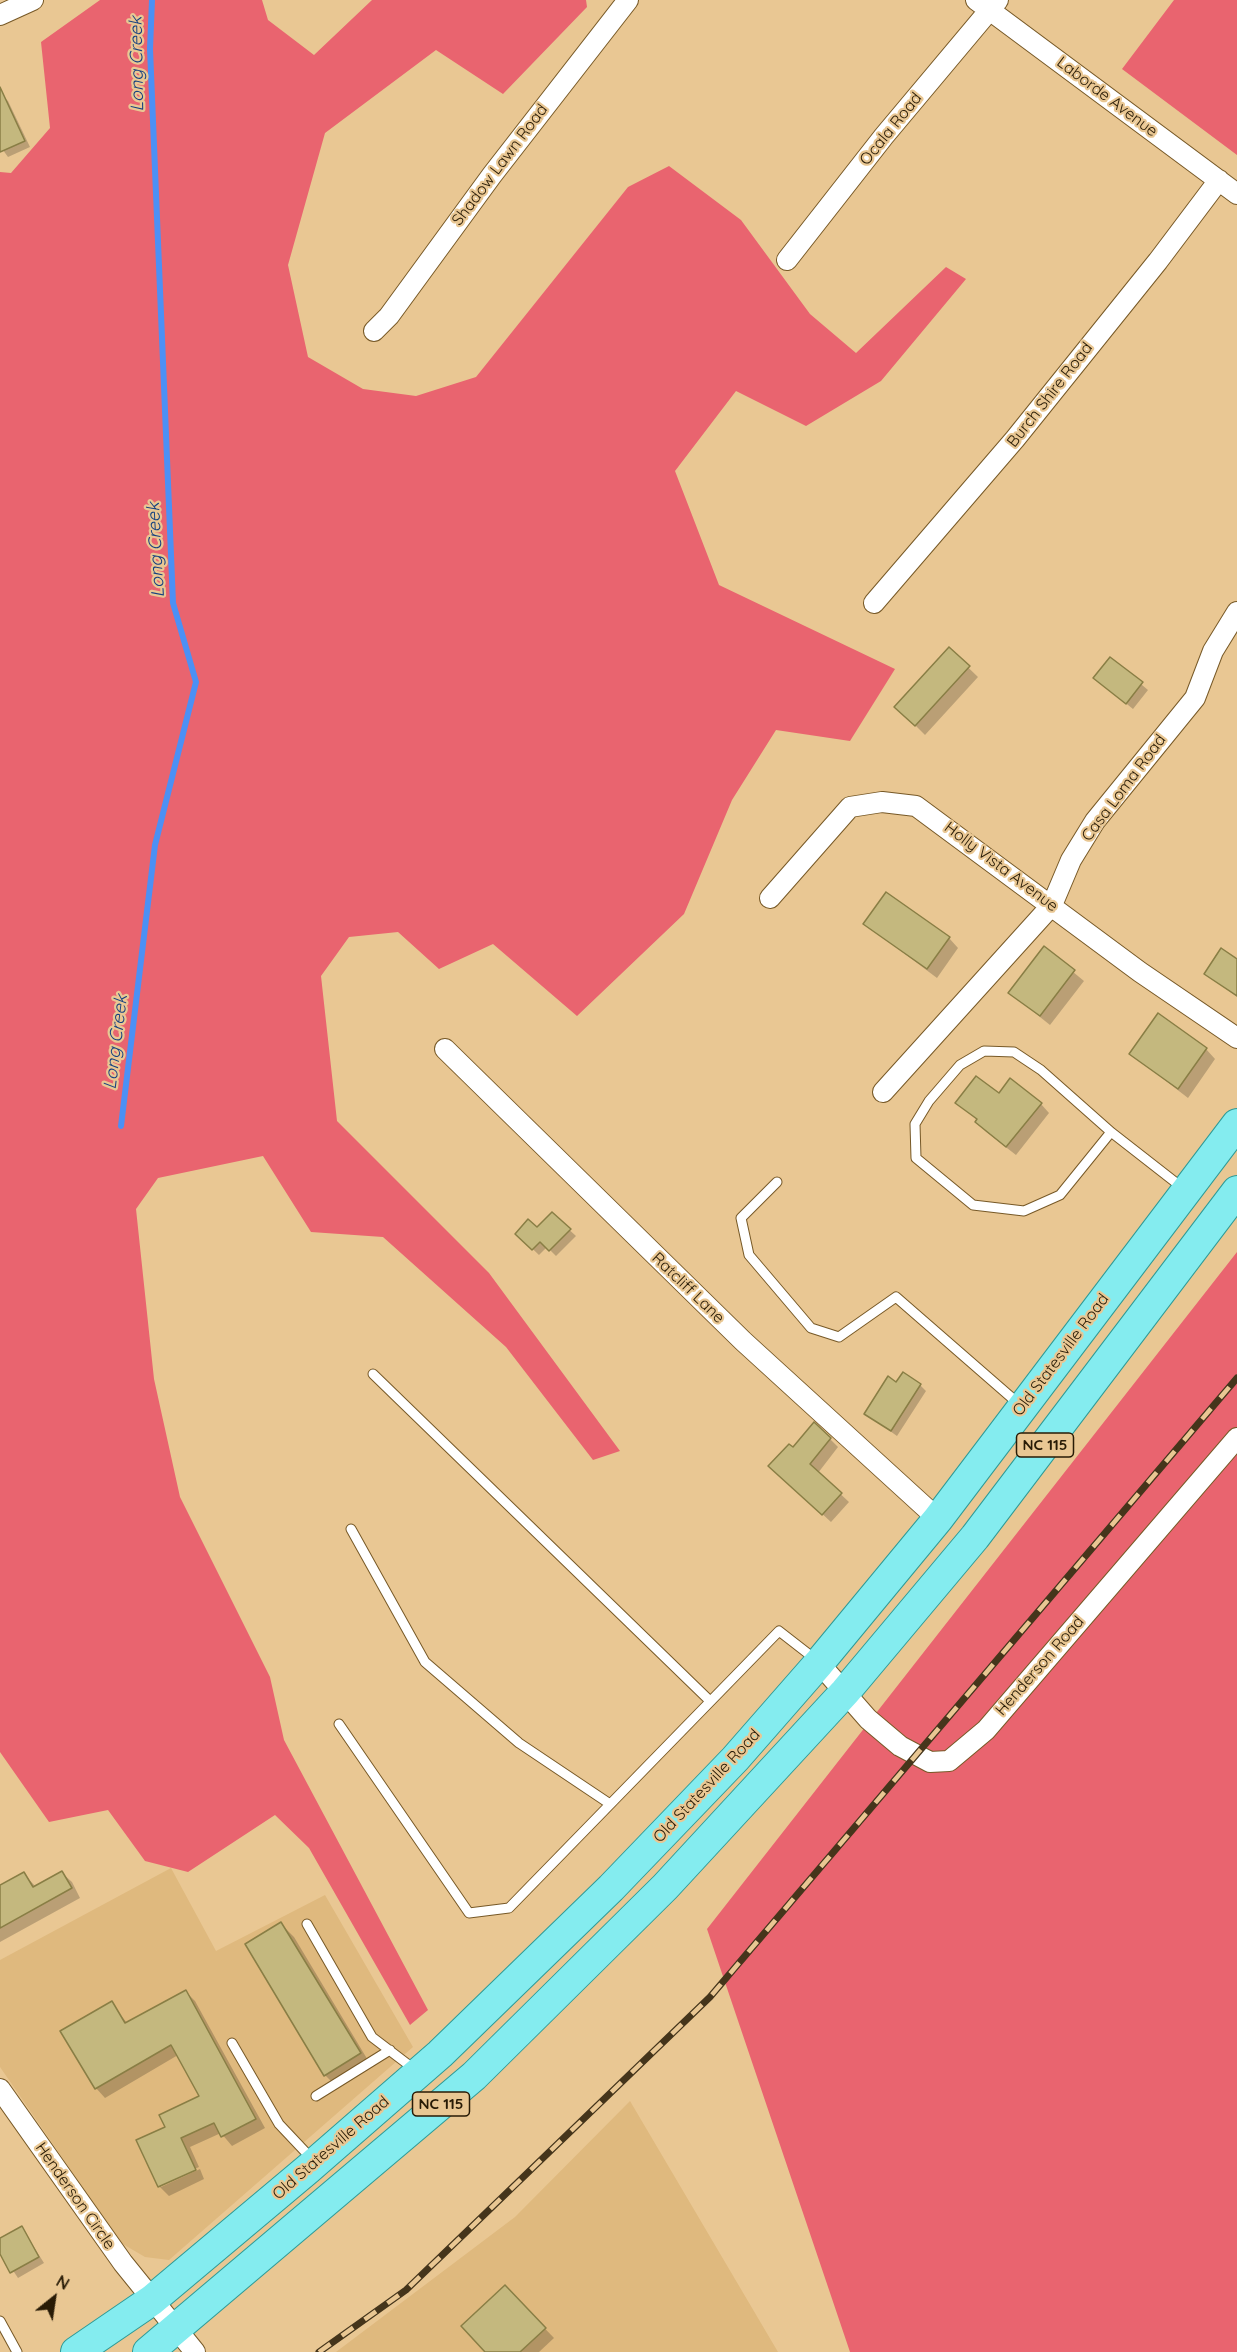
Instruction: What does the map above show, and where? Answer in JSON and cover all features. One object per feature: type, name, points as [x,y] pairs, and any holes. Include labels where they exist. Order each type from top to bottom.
[{"type":"main road","name":"Old Statesville Road","points":[[76,2352],[152,2300],[419,2072],[611,1888],[735,1758],[819,1663],[938,1519],[1237,1124]]},
{"type":"main road","name":"NC 115","points":[[148,2352],[474,2076],[665,1887],[845,1692],[975,1537],[1237,1191]]},
{"type":"street","points":[[0,15],[33,0]]},
{"type":"street","name":"Shadow Lawn Road","points":[[374,331],[389,316],[492,175],[628,0]]},
{"type":"street","name":"Laborde Avenue","points":[[988,3],[1237,194]]},
{"type":"street","name":"Ocala Road","points":[[787,260],[988,3]]},
{"type":"street","name":"Burch Shire Road","points":[[874,603],[1015,440],[1158,261],[1218,180]]},
{"type":"street","name":"Casa Loma Road","points":[[883,1092],[1052,905],[1071,860],[1095,821],[1195,698],[1212,651],[1237,612]]},
{"type":"street","name":"Holly Vista Avenue","points":[[770,898],[850,807],[882,802],[916,806],[1140,972],[1237,1038]]},
{"type":"street","name":"Ratcliff Lane","points":[[446,1049],[743,1341],[938,1519]]},
{"type":"street","name":"Henderson Road","points":[[819,1663],[868,1719],[916,1757],[930,1762],[942,1762],[959,1754],[986,1730],[1237,1437]]},
{"type":"street","name":"Henderson Circle","points":[[0,2090],[123,2263],[195,2352]]},
{"type":"lane","points":[[1111,1132],[1060,1195],[1024,1211],[973,1205],[916,1158],[915,1124],[929,1101],[960,1065],[984,1051],[1014,1052],[1041,1070],[1111,1132],[1186,1191]]},
{"type":"lane","points":[[777,1182],[741,1218],[749,1255],[811,1328],[839,1337],[896,1297],[1022,1406]]},
{"type":"lane","points":[[373,1374],[710,1701]]},
{"type":"lane","points":[[351,1529],[425,1662],[519,1743],[610,1804]]},
{"type":"lane","points":[[339,1724],[469,1913],[509,1908],[779,1631],[819,1663]]},
{"type":"lane","points":[[307,1924],[372,2037],[419,2072]]},
{"type":"lane","points":[[232,2043],[279,2124],[315,2163]]},
{"type":"lane","points":[[316,2096],[390,2050]]},
{"type":"lane","points":[[0,2321],[17,2352]]},
{"type":"shaded area","points":[[100,0],[262,0],[268,20],[314,55],[372,0],[586,0],[587,7],[503,94],[436,50],[325,133],[288,265],[308,357],[363,389],[416,396],[476,377],[628,187],[669,166],[741,220],[810,314],[856,353],[946,267],[966,279],[881,381],[806,426],[736,391],[675,471],[719,585],[895,669],[850,741],[776,730],[732,800],[684,914],[577,1016],[493,944],[439,969],[398,932],[349,937],[321,976],[337,1121],[489,1273],[620,1451],[593,1460],[506,1347],[383,1237],[311,1232],[263,1156],[158,1178],[136,1209],[154,1379],[180,1497],[270,1677],[284,1740],[428,2010],[410,2025],[309,1848],[275,1815],[188,1872],[145,1861],[108,1810],[49,1822],[0,1752],[0,172],[11,173],[50,128],[41,42]]},
{"type":"shaded area","points":[[1174,0],[1237,0],[1237,155],[1122,69]]},
{"type":"shaded area","points":[[1237,1252],[1237,2352],[850,2352],[707,1929]]},
{"type":"shaded area","points":[[171,1868],[216,1951],[325,1895],[413,2047],[169,2260],[145,2257],[121,2243],[0,2067],[0,1960]]},
{"type":"shaded area","points":[[630,2101],[778,2352],[336,2352],[515,2217]]},
{"type":"building","points":[[0,87],[25,141],[0,152]]},
{"type":"building","points":[[949,647],[970,666],[915,726],[894,707]]},
{"type":"building","points":[[1110,657],[1143,682],[1126,704],[1093,678]]},
{"type":"building","points":[[886,892],[950,937],[927,969],[863,924]]},
{"type":"building","points":[[1044,946],[1075,970],[1040,1016],[1008,993]]},
{"type":"building","points":[[1221,948],[1237,959],[1237,996],[1204,974]]},
{"type":"building","points":[[1158,1013],[1207,1048],[1178,1089],[1129,1054]]},
{"type":"building","points":[[976,1076],[999,1093],[1010,1078],[1042,1103],[1006,1147],[975,1122],[977,1119],[955,1103]]},
{"type":"building","points":[[552,1212],[571,1229],[549,1251],[540,1242],[532,1250],[515,1234],[528,1219],[537,1227]]},
{"type":"building","points":[[903,1372],[921,1384],[891,1431],[864,1414],[888,1376],[896,1382]]},
{"type":"building","points":[[814,1422],[831,1438],[810,1464],[842,1493],[822,1515],[768,1466],[789,1444],[793,1447]]},
{"type":"building","points":[[62,1871],[72,1888],[0,1928],[0,1885],[24,1872],[33,1887]]},
{"type":"building","points":[[281,1922],[361,2053],[324,2076],[245,1944]]},
{"type":"building","points":[[186,1990],[256,2119],[221,2137],[214,2123],[181,2138],[196,2170],[158,2187],[136,2140],[165,2127],[159,2115],[199,2096],[171,2045],[95,2089],[60,2031],[112,2001],[125,2023]]},
{"type":"building","points":[[22,2226],[39,2257],[10,2273],[0,2254],[0,2238]]},
{"type":"building","points":[[505,2285],[546,2328],[520,2352],[485,2352],[461,2326]]},
{"type":"waterway","name":"Long Creek","points":[[121,1126],[155,845],[196,682],[173,603],[150,49],[152,0]]},
{"type":"railway","points":[[319,2352],[406,2290],[710,1997],[1237,1378]]}]
